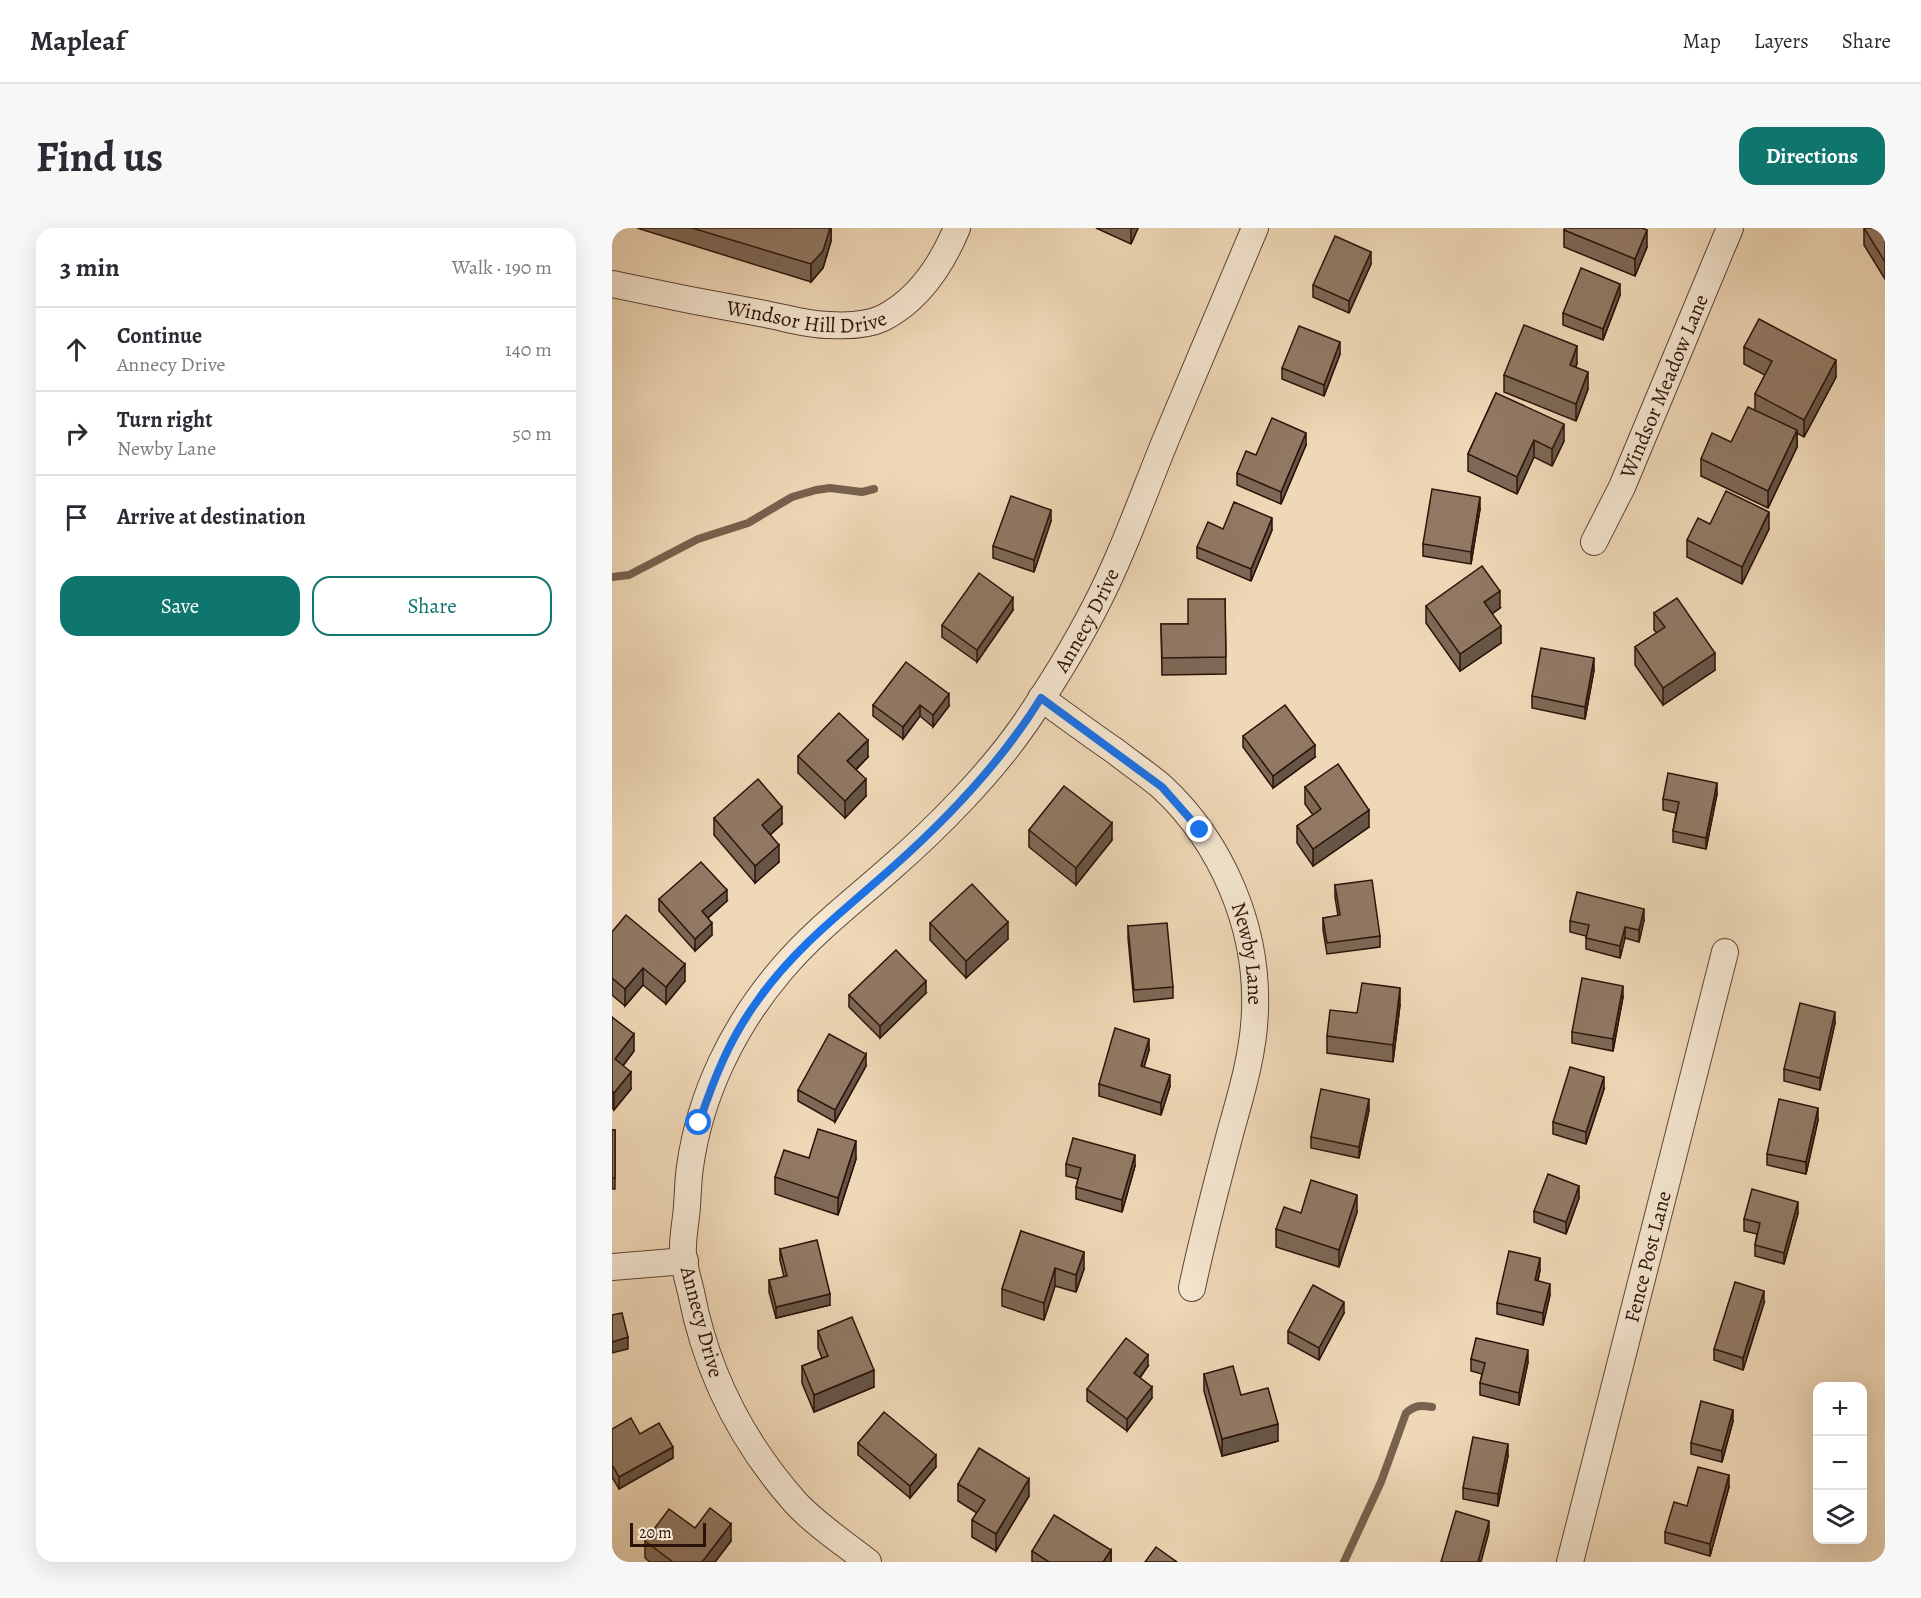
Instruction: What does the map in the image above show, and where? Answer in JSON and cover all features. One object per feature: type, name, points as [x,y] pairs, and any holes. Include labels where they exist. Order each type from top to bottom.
[{"type":"street","name":"Windsor Hill Drive","points":[[612,284],[826,326],[861,325],[881,319],[904,304],[927,282],[957,228]]},
{"type":"street","name":"Annecy Drive","points":[[868,1562],[798,1505],[769,1470],[740,1428],[720,1389],[706,1353],[683,1253],[690,1166],[699,1123],[716,1072],[737,1032],[783,968],[812,937],[894,866],[943,819],[1025,724],[1063,664],[1096,606],[1128,535],[1255,228]]},
{"type":"street","name":"Windsor Meadow Lane","points":[[1594,542],[1622,487],[1730,228]]},
{"type":"street","name":"Newby Lane","points":[[1041,698],[1162,787],[1200,830],[1221,864],[1239,907],[1254,966],[1255,1011],[1252,1043],[1192,1288]]},
{"type":"street","name":"Fence Post Lane","points":[[1570,1562],[1725,952]]},
{"type":"street","points":[[612,1267],[685,1261]]},
{"type":"building","points":[[692,228],[830,228],[823,251],[811,264]]},
{"type":"building","points":[[1565,228],[1642,228],[1647,230],[1635,259],[1564,230]]},
{"type":"building","points":[[1864,228],[1885,228],[1885,262]]},
{"type":"building","points":[[1335,236],[1371,252],[1349,301],[1313,285]]},
{"type":"building","points":[[1581,268],[1620,284],[1603,329],[1563,313]]},
{"type":"building","points":[[1759,319],[1836,360],[1804,420],[1755,394],[1772,361],[1744,347]]},
{"type":"building","points":[[1524,325],[1577,346],[1570,365],[1588,372],[1576,404],[1504,375]]},
{"type":"building","points":[[1299,326],[1340,342],[1324,385],[1282,368]]},
{"type":"building","points":[[1496,393],[1564,424],[1552,449],[1534,440],[1517,477],[1468,454]]},
{"type":"building","points":[[1748,407],[1797,430],[1768,491],[1701,459],[1712,433],[1731,442]]},
{"type":"building","points":[[1272,418],[1306,433],[1281,492],[1237,473],[1246,451],[1256,455]]},
{"type":"building","points":[[1432,489],[1480,497],[1471,552],[1423,544]]},
{"type":"building","points":[[1726,491],[1769,512],[1742,567],[1687,540],[1698,518],[1710,524]]},
{"type":"building","points":[[1011,496],[1051,510],[1034,560],[993,546]]},
{"type":"building","points":[[1234,502],[1272,518],[1251,569],[1197,547],[1208,522],[1223,529]]},
{"type":"building","points":[[1482,566],[1500,591],[1484,602],[1501,626],[1460,654],[1426,606]]},
{"type":"building","points":[[979,573],[1013,598],[977,650],[942,625]]},
{"type":"building","points":[[1677,598],[1715,653],[1663,688],[1635,647],[1665,627],[1654,613]]},
{"type":"building","points":[[1188,599],[1225,599],[1226,657],[1162,658],[1161,624],[1188,624]]},
{"type":"building","points":[[1541,648],[1594,658],[1585,707],[1532,696]]},
{"type":"building","points":[[906,662],[949,694],[933,715],[920,705],[903,727],[873,705]]},
{"type":"building","points":[[1285,705],[1315,745],[1273,776],[1243,736]]},
{"type":"building","points":[[839,713],[868,740],[847,761],[866,779],[845,801],[798,756]]},
{"type":"building","points":[[1338,764],[1369,810],[1313,849],[1297,826],[1321,809],[1305,787]]},
{"type":"building","points":[[1668,773],[1717,783],[1706,838],[1673,831],[1679,802],[1663,799]]},
{"type":"building","points":[[758,779],[782,807],[762,825],[779,845],[755,866],[714,818]]},
{"type":"building","points":[[1064,786],[1112,823],[1076,868],[1029,830]]},
{"type":"building","points":[[701,862],[727,890],[702,911],[712,923],[695,939],[659,899]]},
{"type":"building","points":[[1372,880],[1380,936],[1327,943],[1323,918],[1340,915],[1335,885]]},
{"type":"building","points":[[972,884],[1008,922],[966,961],[930,923]]},
{"type":"building","points":[[1577,892],[1644,909],[1639,930],[1625,927],[1620,946],[1586,938],[1589,925],[1570,921]]},
{"type":"building","points":[[626,915],[685,964],[666,987],[643,968],[625,989],[612,978],[612,932]]},
{"type":"building","points":[[1167,923],[1173,987],[1134,990],[1128,926]]},
{"type":"building","points":[[896,950],[926,981],[880,1026],[849,995]]},
{"type":"building","points":[[1582,978],[1623,986],[1613,1039],[1572,1032]]},
{"type":"building","points":[[1362,983],[1400,988],[1393,1045],[1327,1036],[1330,1010],[1357,1013]]},
{"type":"building","points":[[1800,1003],[1835,1012],[1820,1078],[1784,1069]]},
{"type":"building","points":[[612,1017],[634,1034],[615,1059],[631,1072],[614,1093],[612,1091]]},
{"type":"building","points":[[1115,1028],[1149,1039],[1141,1066],[1170,1075],[1161,1103],[1099,1084]]},
{"type":"building","points":[[829,1034],[866,1054],[835,1110],[798,1090]]},
{"type":"building","points":[[1570,1067],[1604,1077],[1586,1132],[1553,1122]]},
{"type":"building","points":[[1321,1089],[1369,1099],[1359,1147],[1311,1137]]},
{"type":"building","points":[[1779,1099],[1818,1108],[1806,1162],[1767,1154]]},
{"type":"building","points":[[818,1129],[856,1141],[838,1198],[775,1177],[784,1150],[809,1158]]},
{"type":"building","points":[[612,1130],[615,1130],[615,1178],[612,1178]]},
{"type":"building","points":[[1073,1138],[1135,1155],[1122,1200],[1076,1187],[1081,1168],[1066,1164]]},
{"type":"building","points":[[1548,1174],[1579,1186],[1566,1222],[1534,1211]]},
{"type":"building","points":[[1311,1180],[1357,1195],[1339,1250],[1276,1229],[1284,1207],[1301,1213]]},
{"type":"building","points":[[1752,1189],[1798,1202],[1784,1253],[1755,1245],[1760,1223],[1744,1219]]},
{"type":"building","points":[[1021,1231],[1084,1252],[1076,1275],[1055,1268],[1044,1303],[1002,1289]]},
{"type":"building","points":[[817,1240],[830,1294],[776,1307],[769,1280],[787,1276],[780,1249]]},
{"type":"building","points":[[1509,1251],[1540,1258],[1535,1280],[1550,1284],[1543,1313],[1497,1303]]},
{"type":"building","points":[[1735,1282],[1764,1291],[1743,1358],[1714,1349]]},
{"type":"building","points":[[1313,1285],[1344,1302],[1319,1348],[1288,1331]]},
{"type":"building","points":[[622,1313],[628,1337],[612,1342],[612,1315]]},
{"type":"building","points":[[852,1317],[874,1370],[814,1395],[802,1366],[828,1356],[818,1331]]},
{"type":"building","points":[[1126,1338],[1148,1355],[1134,1373],[1152,1387],[1127,1419],[1087,1389]]},
{"type":"building","points":[[1476,1338],[1528,1350],[1519,1393],[1480,1383],[1485,1363],[1471,1359]]},
{"type":"building","points":[[1233,1366],[1241,1395],[1268,1388],[1278,1424],[1222,1439],[1204,1374]]},
{"type":"building","points":[[1701,1401],[1733,1410],[1722,1451],[1691,1443]]},
{"type":"building","points":[[884,1412],[936,1455],[910,1486],[858,1443]]},
{"type":"building","points":[[631,1418],[640,1434],[659,1423],[673,1447],[619,1477],[612,1465],[612,1429]]},
{"type":"building","points":[[1473,1437],[1508,1444],[1498,1494],[1463,1488]]},
{"type":"building","points":[[979,1448],[1029,1479],[996,1534],[972,1520],[985,1500],[958,1484]]},
{"type":"building","points":[[1698,1467],[1729,1475],[1710,1544],[1665,1532],[1674,1502],[1687,1506]]},
{"type":"building","points":[[710,1508],[731,1524],[702,1562],[673,1562],[645,1541],[669,1509],[695,1528]]},
{"type":"building","points":[[1456,1511],[1489,1521],[1478,1562],[1441,1562]]},
{"type":"building","points":[[1054,1515],[1111,1550],[1103,1562],[1049,1562],[1032,1551]]},
{"type":"building","points":[[1156,1547],[1177,1562],[1145,1562]]},
{"type":"waterway","points":[[612,577],[629,575],[698,539],[748,523],[792,497],[830,488],[862,492],[874,489]]},
{"type":"waterway","points":[[1344,1562],[1381,1482],[1406,1413],[1418,1406],[1432,1407]]},
{"type":"route","points":[[699,1123],[716,1072],[737,1032],[783,968],[812,937],[935,828],[1025,724],[1041,698],[1162,787],[1200,830]]}]
